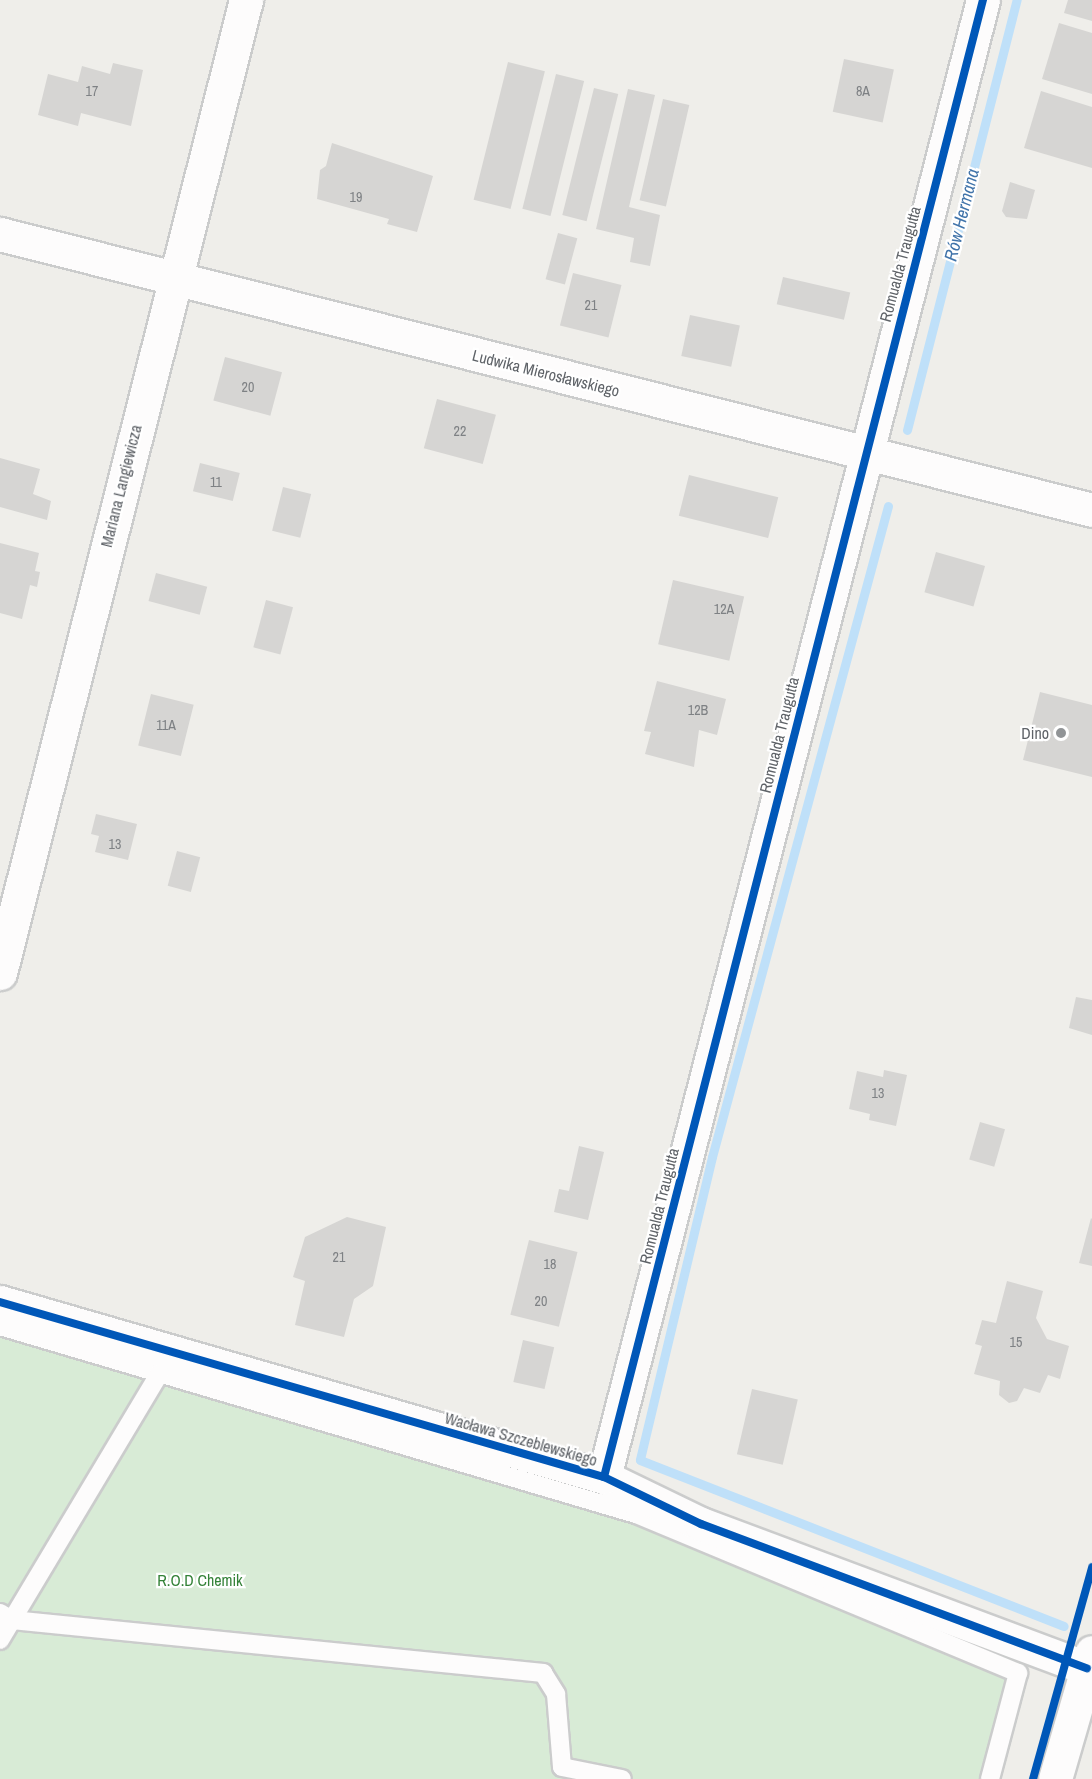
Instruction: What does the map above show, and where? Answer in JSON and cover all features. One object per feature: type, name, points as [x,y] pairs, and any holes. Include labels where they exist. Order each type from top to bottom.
[{"type":"street","name":"Mariana Langiewicza","points":[[0,973],[173,278],[246,0]]},
{"type":"street","name":"Romualda Traugutta","points":[[604,1477],[983,0]]},
{"type":"street","name":"Ludwika Mierosławskiego","points":[[0,234],[1092,510]]},
{"type":"street","name":"Wacława Szczeblewskiego","points":[[0,1302],[604,1477],[701,1524],[1090,1660]]},
{"type":"street","points":[[1055,1779],[1090,1660]]},
{"type":"lane","points":[[0,1326],[636,1514],[1018,1673],[990,1779]]},
{"type":"lane","points":[[0,1640],[6,1617],[160,1373]]},
{"type":"lane","points":[[6,1617],[543,1673],[556,1694],[560,1773],[622,1779]]},
{"type":"green space","name":"R.O.D Chemik","points":[[0,1310],[601,1492],[1029,1669],[1001,1779],[0,1779]]},
{"type":"building","points":[[1068,0],[1092,0],[1092,21],[1064,13]]},
{"type":"building","points":[[1059,23],[1092,33],[1092,94],[1042,79]]},
{"type":"building","points":[[844,59],[894,70],[883,122],[833,112]]},
{"type":"building","points":[[508,62],[545,71],[511,209],[474,200]]},
{"type":"building","points":[[113,63],[143,70],[131,126],[81,113],[78,126],[38,115],[48,74],[78,82],[82,66],[110,74]]},
{"type":"building","points":[[556,74],[584,81],[551,216],[522,209]]},
{"type":"building","points":[[594,88],[618,94],[587,221],[562,215]]},
{"type":"building","points":[[628,89],[655,95],[629,207],[660,215],[650,266],[630,262],[634,238],[596,229]]},
{"type":"building","points":[[1041,91],[1092,107],[1092,168],[1024,148]]},
{"type":"building","points":[[663,99],[689,105],[666,206],[640,200]]},
{"type":"building","points":[[332,143],[433,176],[417,232],[387,224],[389,219],[317,199],[320,170],[326,166]]},
{"type":"building","points":[[1010,182],[1035,190],[1027,219],[1006,217],[1002,211]]},
{"type":"building","points":[[558,233],[577,238],[565,285],[546,279]]},
{"type":"building","points":[[573,273],[622,285],[608,337],[560,325]]},
{"type":"building","points":[[783,277],[850,293],[844,320],[777,304]]},
{"type":"building","points":[[690,315],[740,326],[731,367],[681,356]]},
{"type":"building","points":[[225,357],[282,372],[270,416],[213,400]]},
{"type":"building","points":[[437,399],[496,415],[483,464],[424,448]]},
{"type":"building","points":[[0,458],[40,469],[33,494],[51,501],[47,520],[0,507]]},
{"type":"building","points":[[200,463],[240,473],[233,501],[193,491]]},
{"type":"building","points":[[689,475],[778,497],[768,538],[679,516]]},
{"type":"building","points":[[283,487],[311,494],[300,538],[272,531]]},
{"type":"building","points":[[0,543],[39,553],[35,571],[40,572],[37,587],[30,585],[22,619],[0,613]]},
{"type":"building","points":[[936,552],[985,566],[973,606],[924,592]]},
{"type":"building","points":[[156,573],[207,587],[200,615],[148,601]]},
{"type":"building","points":[[673,580],[744,596],[729,661],[658,644]]},
{"type":"building","points":[[266,600],[293,607],[280,655],[253,647]]},
{"type":"building","points":[[657,681],[726,699],[717,735],[699,730],[694,767],[645,754],[651,732],[644,731]]},
{"type":"building","name":"Dino","points":[[1040,692],[1092,705],[1092,777],[1023,760]]},
{"type":"building","points":[[151,694],[194,705],[181,756],[138,745]]},
{"type":"building","points":[[96,814],[137,824],[128,860],[95,852],[99,836],[91,834]]},
{"type":"building","points":[[177,851],[200,857],[191,892],[168,886]]},
{"type":"building","points":[[1076,997],[1092,1000],[1092,1035],[1069,1028]]},
{"type":"building","points":[[884,1070],[907,1075],[896,1126],[869,1120],[870,1114],[849,1109],[857,1071],[883,1077]]},
{"type":"building","points":[[980,1122],[1005,1129],[994,1167],[969,1159]]},
{"type":"building","points":[[579,1146],[604,1152],[588,1220],[554,1212],[559,1189],[569,1191]]},
{"type":"building","points":[[347,1217],[386,1227],[373,1286],[354,1299],[344,1337],[295,1325],[305,1281],[293,1277],[305,1237]]},
{"type":"building","points":[[1092,1219],[1092,1266],[1079,1263]]},
{"type":"building","points":[[529,1240],[578,1252],[559,1327],[510,1315]]},
{"type":"building","points":[[1007,1281],[1043,1291],[1036,1318],[1047,1339],[1069,1346],[1060,1379],[1048,1375],[1040,1393],[1024,1388],[1017,1401],[1009,1403],[999,1395],[1000,1381],[974,1374],[982,1346],[975,1344],[982,1320],[996,1323]]},
{"type":"building","points":[[523,1340],[554,1347],[545,1389],[513,1382]]},
{"type":"building","points":[[752,1389],[798,1400],[783,1465],[737,1454]]},
{"type":"waterway","name":"Rów Hermana","points":[[907,430],[1017,0]]},
{"type":"waterway","points":[[888,506],[712,1157],[640,1460],[1064,1626]]},
{"type":"cycle path","points":[[604,1477],[983,0]]},
{"type":"cycle path","points":[[0,1302],[604,1477],[701,1524],[1087,1668]]},
{"type":"cycle path","points":[[1033,1779],[1092,1567]]},
{"type":"place","name":"Dino","points":[[1061,733]]}]
